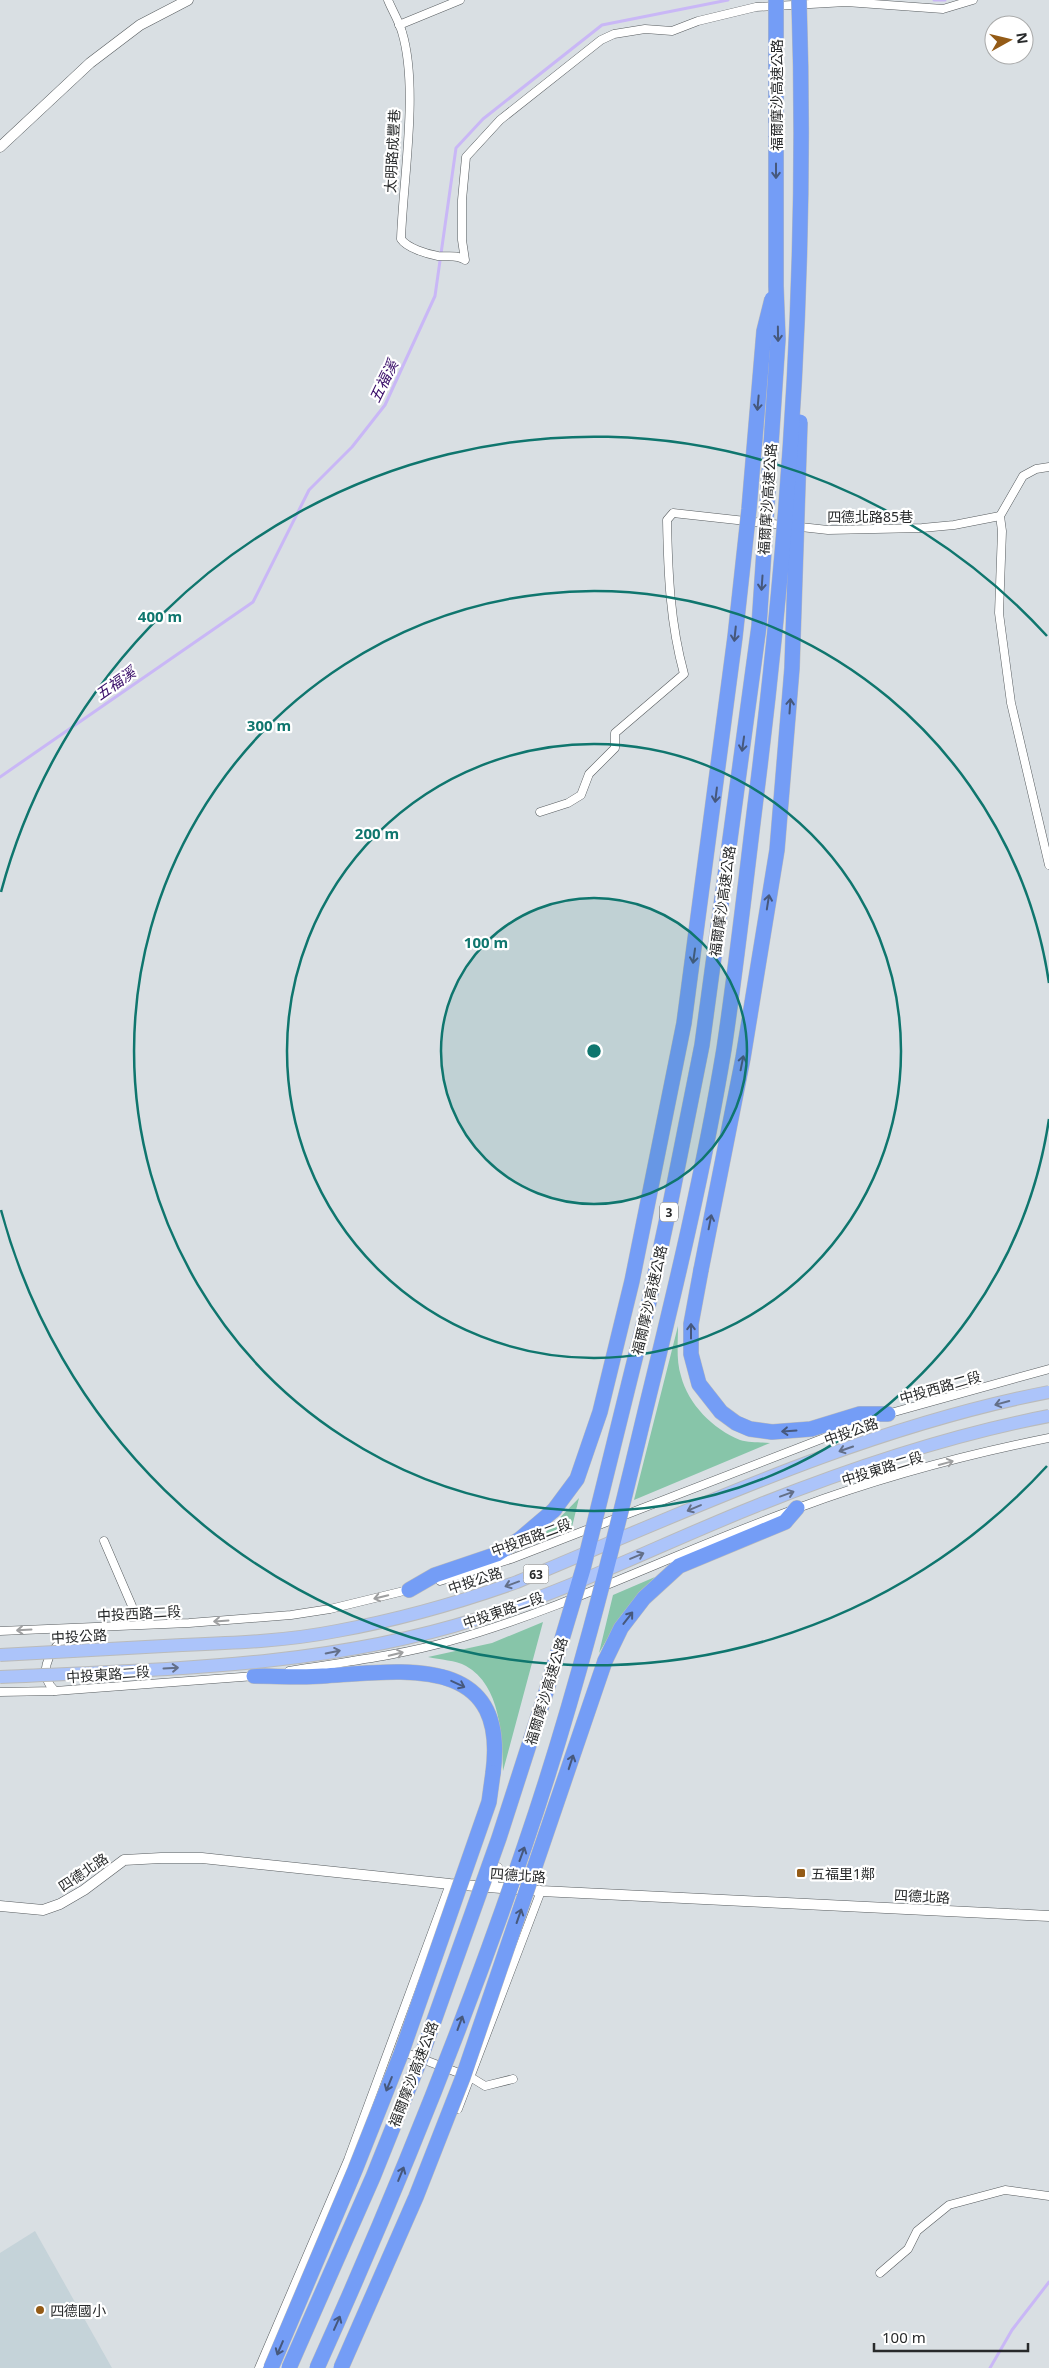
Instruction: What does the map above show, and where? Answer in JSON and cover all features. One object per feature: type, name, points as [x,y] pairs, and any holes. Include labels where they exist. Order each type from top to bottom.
[{"type":"highway","name":"福爾摩沙高速公路","points":[[289,2368],[373,2177],[416,2069],[499,1838],[547,1689],[583,1569],[649,1302],[702,1045],[759,626],[778,338],[776,286],[776,0]]},
{"type":"highway","name":"福爾摩沙高速公路","points":[[317,2368],[396,2187],[443,2070],[526,1844],[572,1696],[606,1572],[671,1309],[724,1050],[774,661],[798,328],[803,121],[799,0]]},
{"type":"highway","points":[[409,1590],[435,1575],[497,1554],[520,1539],[554,1510],[577,1479],[600,1412],[636,1262],[684,1023],[732,657],[749,509],[764,331],[776,286]]},
{"type":"highway","points":[[798,328],[800,456],[796,597],[788,727],[778,841],[743,1058],[690,1324],[691,1354],[699,1384],[721,1412],[736,1424],[750,1429],[772,1432],[811,1429],[860,1414],[888,1414]]},
{"type":"highway","points":[[341,2368],[416,2197],[463,2077],[605,1661],[626,1620],[644,1598],[679,1566],[784,1522],[797,1508]]},
{"type":"highway","points":[[254,1676],[320,1677],[398,1670],[432,1674],[452,1680],[467,1688],[484,1706],[490,1717],[497,1748],[489,1802],[401,2054],[355,2170],[271,2368]]},
{"type":"main road","name":"中投公路","points":[[0,1655],[216,1644],[293,1637],[336,1631],[392,1619],[477,1596],[517,1582],[766,1479],[890,1434],[1049,1392]]},
{"type":"main road","name":"63","points":[[0,1677],[259,1662],[307,1656],[425,1633],[524,1603],[756,1506],[840,1475],[948,1439],[1049,1416]]},
{"type":"street","points":[[0,147],[90,63],[140,24],[188,0]]},
{"type":"street","name":"太明路成豐巷","points":[[388,0],[399,25],[408,68],[409,96],[401,239],[405,244],[437,256],[460,256],[465,260],[462,240],[462,200],[466,156],[500,120],[594,46],[614,34],[645,29],[672,31],[734,11],[756,7],[846,2],[943,9],[973,0]]},
{"type":"street","points":[[399,25],[460,0]]},
{"type":"street","points":[[1049,467],[1036,469],[1023,476],[1000,516],[1002,531],[999,613],[1011,703],[1049,866]]},
{"type":"street","name":"四德北路85巷","points":[[540,812],[568,803],[581,795],[588,774],[615,748],[614,733],[684,674],[675,640],[668,572],[667,520],[669,516],[673,514],[739,519],[828,530],[922,528],[954,525],[1000,516]]},
{"type":"street","name":"中投西路二段","points":[[0,1631],[89,1628],[291,1616],[330,1609],[409,1590],[511,1559],[888,1414],[1049,1369]]},
{"type":"street","name":"中投東路二段","points":[[0,1692],[254,1676],[390,1655],[448,1642],[514,1622],[797,1508],[897,1476],[1049,1438]]},
{"type":"street","points":[[104,1541],[132,1606]]},
{"type":"street","points":[[55,1690],[48,1685],[45,1674],[48,1656],[64,1640],[89,1628]]},
{"type":"street","name":"四德北路","points":[[0,1906],[43,1910],[60,1904],[84,1890],[124,1860],[139,1858],[202,1858],[450,1884],[541,1891],[1049,1916]]},
{"type":"street","points":[[493,1887],[498,1868]]},
{"type":"street","points":[[259,2368],[348,2160],[450,1884]]},
{"type":"street","points":[[347,2368],[472,2078],[541,1891]]},
{"type":"street","points":[[390,2047],[472,2078],[485,2086],[513,2079]]},
{"type":"street","points":[[880,2273],[908,2248],[917,2231],[949,2205],[1005,2190],[1049,2196]]},
{"type":"shaded area","name":"四德國小","points":[[35,2231],[112,2368],[0,2368],[0,2253]]},
{"type":"green space","points":[[678,1326],[679,1370],[684,1386],[696,1406],[720,1429],[740,1440],[770,1443],[634,1500]]},
{"type":"green space","points":[[579,1498],[572,1527],[529,1544],[544,1534]]},
{"type":"green space","points":[[655,1577],[622,1614],[599,1653],[613,1595]]},
{"type":"green space","points":[[543,1622],[503,1771],[502,1743],[497,1713],[493,1699],[486,1686],[478,1675],[462,1664],[428,1657],[492,1643]]},
{"type":"waterway","name":"五福溪","points":[[0,777],[253,602],[309,490],[352,447],[385,405],[435,296],[456,148],[483,119],[602,25],[728,0]]},
{"type":"waterway","name":"五福溪","points":[[934,0],[945,0]]},
{"type":"waterway","points":[[990,2368],[1012,2330],[1049,2282]]},
{"type":"place","name":"五福里1鄰","points":[[801,1873]]},
{"type":"place","name":"四德國小","points":[[40,2310]]}]
